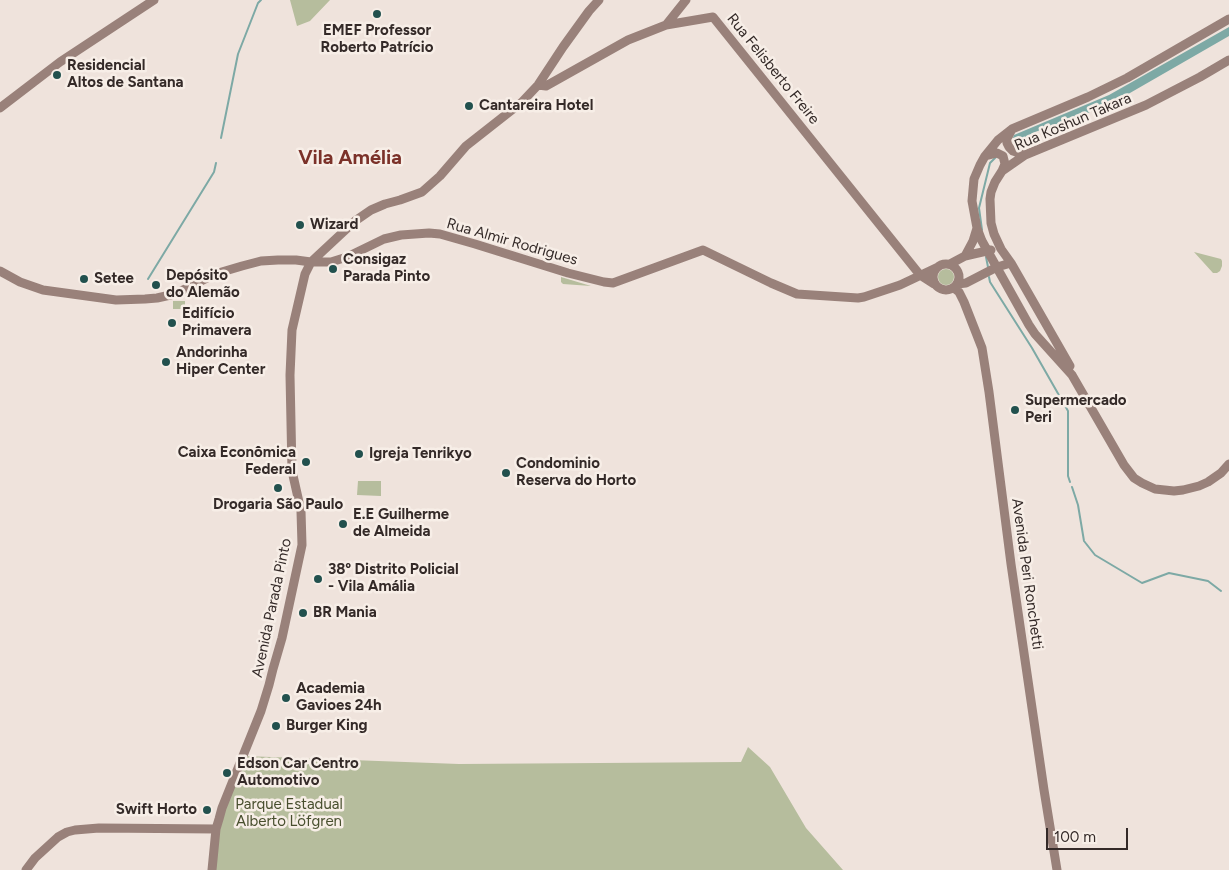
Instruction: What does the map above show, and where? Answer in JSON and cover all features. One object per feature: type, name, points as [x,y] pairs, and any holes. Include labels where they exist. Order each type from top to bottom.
[{"type":"main road","points":[[0,108],[60,62],[154,0]]},
{"type":"main road","name":"Avenida Parada Pinto","points":[[212,870],[216,829],[222,808],[261,711],[269,685],[282,638],[302,544],[301,512],[292,471],[290,348],[305,274],[311,262],[363,215],[384,204],[422,192],[450,166],[466,146],[522,102],[538,85],[563,47],[599,0]]},
{"type":"main road","points":[[666,25],[686,0]]},
{"type":"main road","name":"Rua Felisberto Freire","points":[[538,85],[546,86],[628,40],[666,25],[713,17],[920,275],[934,284]]},
{"type":"main road","name":"Rua Koshun Takara","points":[[1072,374],[1035,334],[987,250],[977,228],[972,191],[980,165],[998,140],[1012,129],[1088,97],[1127,78],[1229,19]]},
{"type":"main road","name":"Rua Koshun Takara","points":[[1072,374],[1071,368],[994,234],[990,199],[995,182],[1002,171],[1025,155],[1146,105],[1229,60]]},
{"type":"main road","points":[[1012,129],[1007,143],[1013,151],[1025,155]]},
{"type":"main road","points":[[985,156],[997,153],[1003,156],[1005,164],[1002,171]]},
{"type":"main road","points":[[965,256],[977,228]]},
{"type":"main road","name":"Rua Almir Rodrigues","points":[[0,271],[20,282],[43,290],[116,300],[157,298],[175,294],[215,274],[261,261],[291,259],[311,262],[332,262],[384,239],[401,235],[429,233],[440,234],[604,282],[613,282],[703,250],[771,284],[805,295],[864,297],[900,285],[920,275]]},
{"type":"main road","points":[[920,275],[941,264],[950,264],[965,256],[987,250],[1001,249]]},
{"type":"main road","points":[[938,266],[933,275],[934,284],[944,291],[1011,262]]},
{"type":"main road","points":[[950,264],[958,270],[959,280],[956,286]]},
{"type":"main road","name":"Avenida Peri Ronchetti","points":[[956,286],[967,307],[982,348],[986,368],[1011,564],[1057,870]]},
{"type":"main road","points":[[1018,306],[1032,300]]},
{"type":"main road","points":[[1072,374],[1124,465],[1134,478],[1142,483],[1161,490],[1190,489],[1213,479],[1229,464]]},
{"type":"main road","points":[[26,870],[35,858],[58,837],[76,830],[99,828],[216,829]]},
{"type":"green space","points":[[290,0],[330,0],[310,21],[297,26]]},
{"type":"green space","points":[[1194,252],[1221,259],[1222,266],[1220,271],[1213,273]]},
{"type":"green space","points":[[943,269],[949,269],[954,274],[952,283],[943,285],[938,280],[938,274]]},
{"type":"green space","points":[[561,277],[591,286],[563,284]]},
{"type":"green space","points":[[173,301],[185,301],[185,309],[173,309]]},
{"type":"green space","points":[[358,481],[381,481],[381,496],[357,495]]},
{"type":"green space","name":"Parque Estadual Alberto Löfgren","points":[[748,747],[770,767],[806,828],[843,870],[215,870],[219,828],[244,756],[459,764],[741,762]]},
{"type":"water","points":[[1229,27],[1229,36],[1123,97],[1093,111],[1035,132],[1014,143],[1012,142],[1014,135],[1109,95]]},
{"type":"waterway","points":[[221,138],[238,54],[258,3],[261,0]]},
{"type":"waterway","points":[[982,230],[979,208],[990,163],[996,157]]},
{"type":"waterway","points":[[148,279],[214,172],[216,163]]},
{"type":"waterway","points":[[986,257],[988,267]]},
{"type":"waterway","points":[[989,277],[990,282],[1032,348],[1068,411],[1068,476],[1070,482]]},
{"type":"waterway","points":[[1072,487],[1078,505],[1084,541],[1095,555],[1142,583],[1169,573],[1208,581],[1221,591]]},
{"type":"place","name":"EMEF Professor Roberto Patrício","points":[[377,14]]},
{"type":"place","name":"Residencial Altos de Santana","points":[[57,75]]},
{"type":"place","name":"Cantareira Hotel","points":[[469,106]]},
{"type":"place","name":"Wizard","points":[[300,225]]},
{"type":"place","name":"Consigaz Parada Pinto","points":[[333,269]]},
{"type":"place","name":"Setee","points":[[84,279]]},
{"type":"place","name":"Depósito do Alemão","points":[[156,285]]},
{"type":"place","name":"Edifício Primavera","points":[[172,323]]},
{"type":"place","name":"Andorinha Hiper Center","points":[[166,362]]},
{"type":"place","name":"Supermercado Peri","points":[[1015,410]]},
{"type":"place","name":"Igreja Tenrikyo","points":[[359,454]]},
{"type":"place","name":"Caixa Econômica Federal","points":[[306,462]]},
{"type":"place","name":"Condominio Reserva do Horto","points":[[506,473]]},
{"type":"place","name":"Drogaria São Paulo","points":[[278,488]]},
{"type":"place","name":"E.E Guilherme de Almeida","points":[[343,524]]},
{"type":"place","name":"38º Distrito Policial - Vila Amália","points":[[318,579]]},
{"type":"place","name":"BR Mania","points":[[303,613]]},
{"type":"place","name":"Academia Gavioes 24h","points":[[286,698]]},
{"type":"place","name":"Burger King","points":[[276,726]]},
{"type":"place","name":"Edson Car Centro Automotivo","points":[[227,773]]},
{"type":"place","name":"Swift Horto","points":[[207,810]]},
{"type":"district","name":"Vila Amélia","points":[[350,158]]}]
